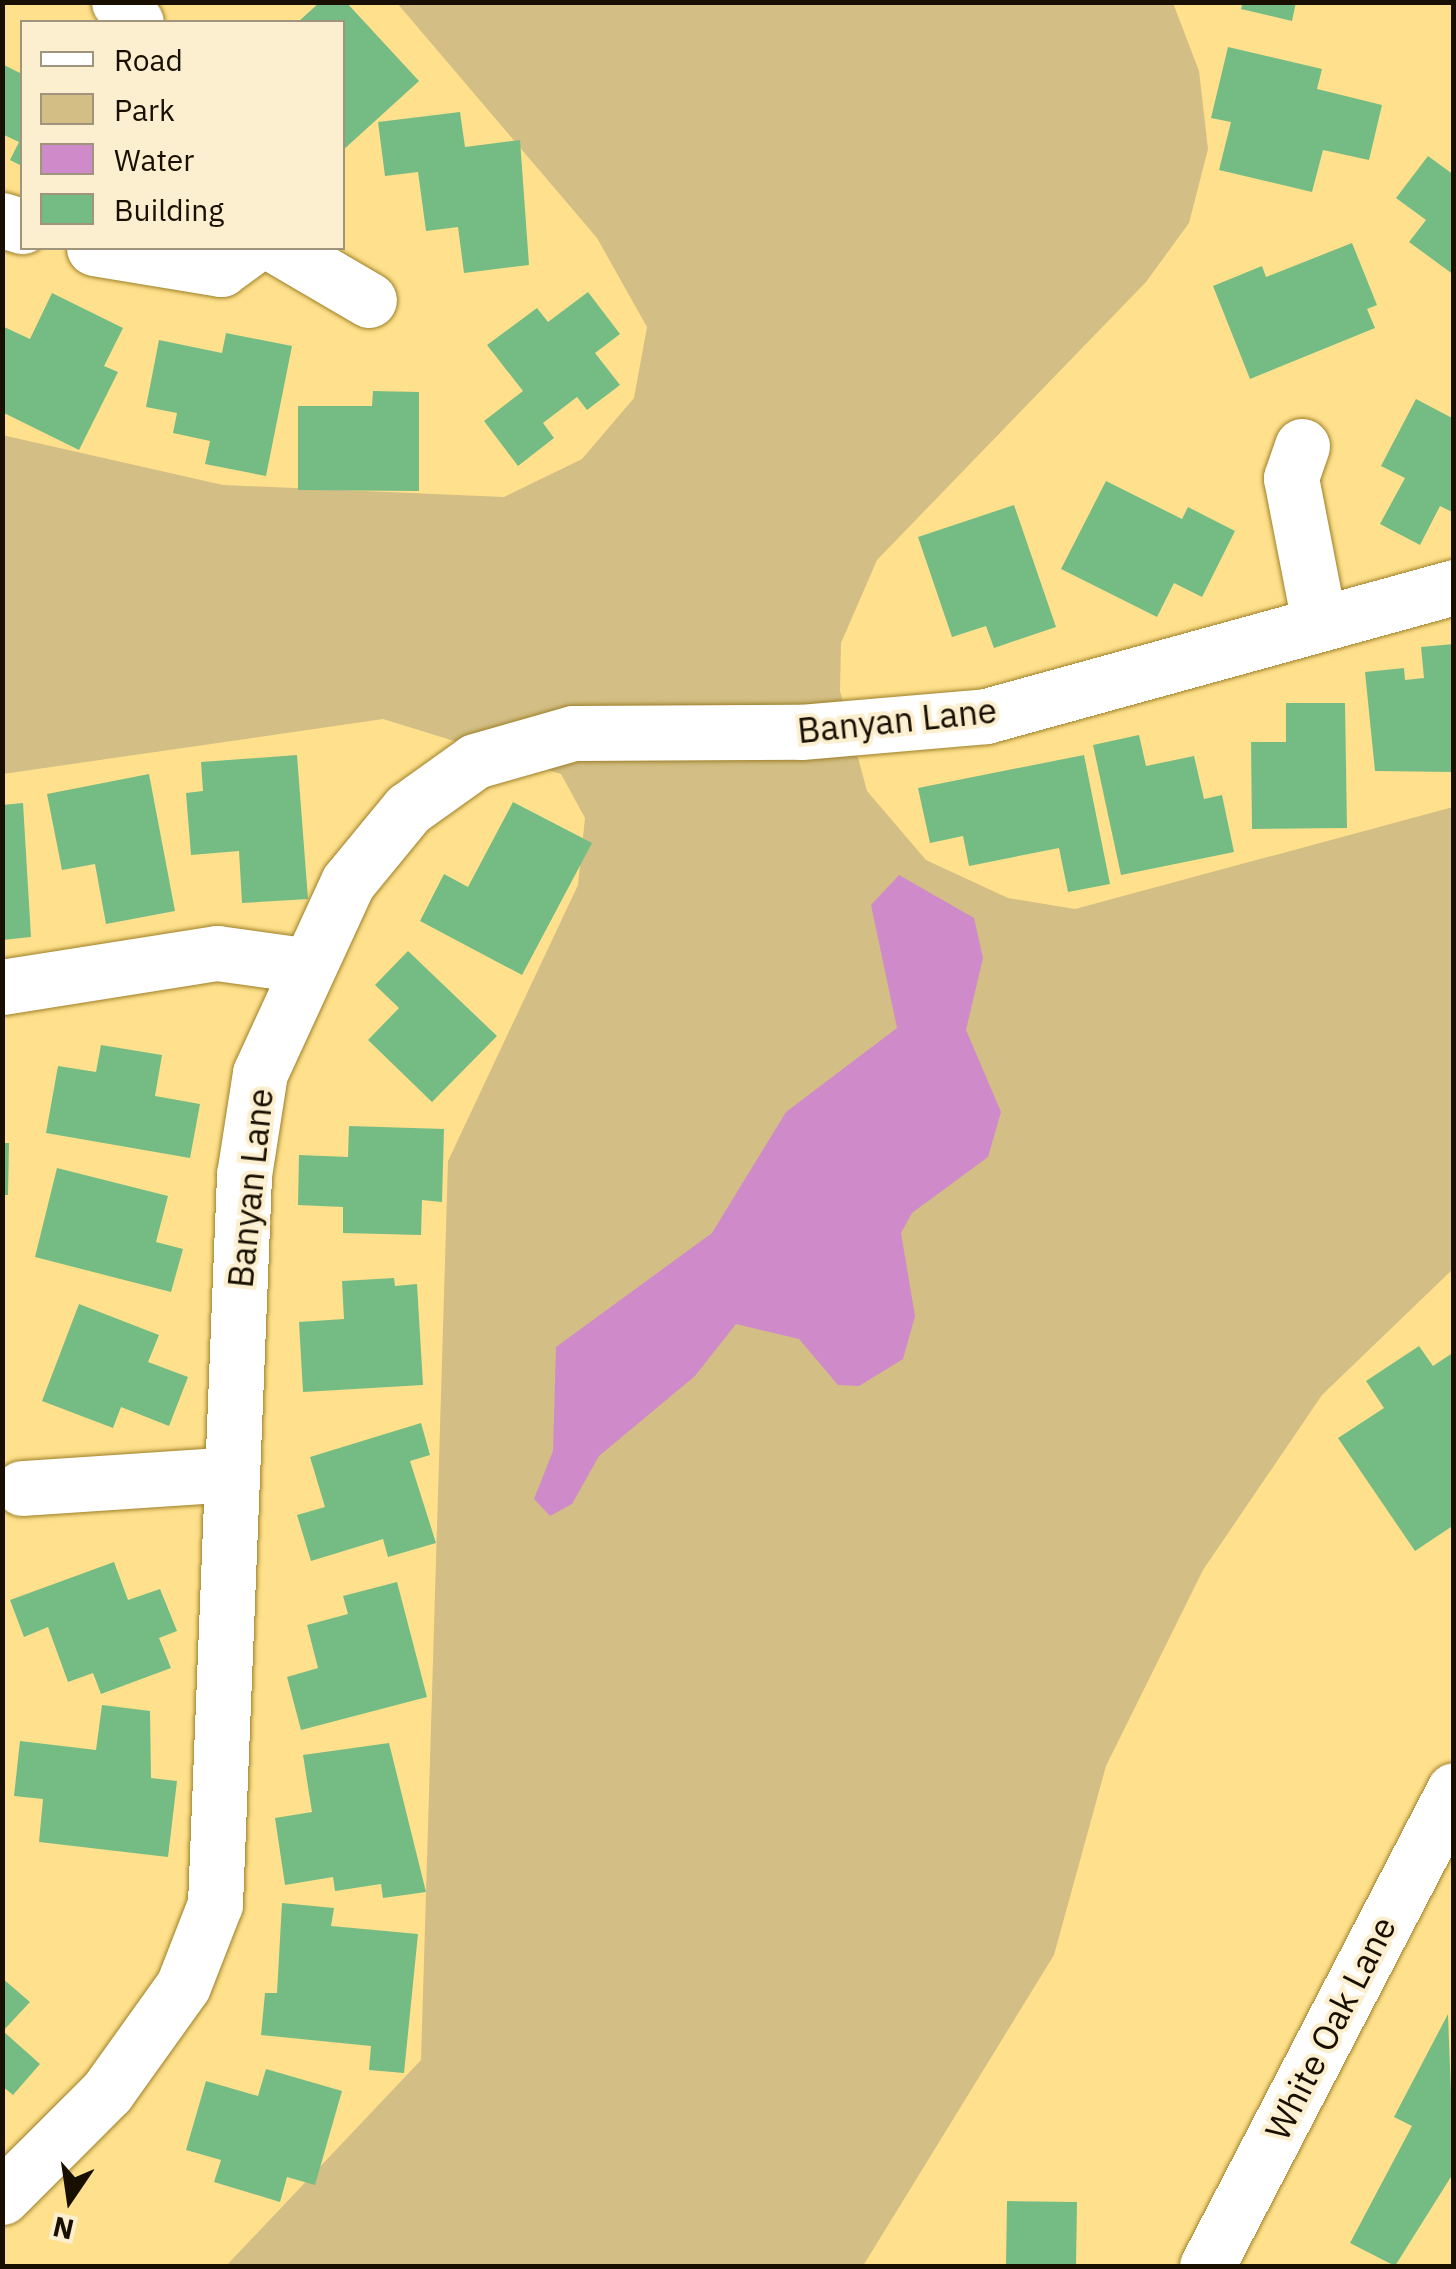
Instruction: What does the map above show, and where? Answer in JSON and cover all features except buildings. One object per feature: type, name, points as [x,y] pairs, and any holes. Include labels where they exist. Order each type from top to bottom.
[{"type":"street","points":[[106,250],[221,269],[247,250]]},
{"type":"street","points":[[283,250],[369,300]]},
{"type":"street","points":[[1302,446],[1291,478],[1319,622]]},
{"type":"street","name":"Banyan Lane","points":[[2,2197],[107,2092],[184,1986],[215,1904],[244,1175],[260,1074],[303,965],[348,882],[408,809],[475,761],[573,733],[801,732],[986,716],[1454,587]]},
{"type":"street","points":[[2,988],[217,954],[303,965]]},
{"type":"street","points":[[22,1488],[231,1474]]},
{"type":"street","name":"White Oak Lane","points":[[1207,2266],[1454,1790]]},
{"type":"green space","points":[[397,3],[1173,3],[1199,71],[1208,149],[1189,223],[1146,282],[877,560],[841,643],[840,691],[867,791],[926,860],[1008,898],[1075,909],[1453,807],[1453,1269],[1322,1395],[1203,1570],[1106,1766],[1054,1955],[863,2266],[226,2266],[421,2060],[448,1161],[578,885],[585,818],[561,774],[383,719],[3,774],[2,435],[223,485],[504,497],[582,459],[634,398],[647,327],[597,238]]},
{"type":"water","points":[[899,875],[974,918],[983,958],[966,1030],[1001,1112],[988,1157],[912,1213],[901,1233],[915,1316],[903,1359],[859,1386],[838,1385],[799,1339],[736,1324],[695,1376],[599,1456],[572,1504],[550,1516],[534,1499],[553,1451],[556,1347],[712,1233],[786,1112],[897,1028],[871,905]]}]
